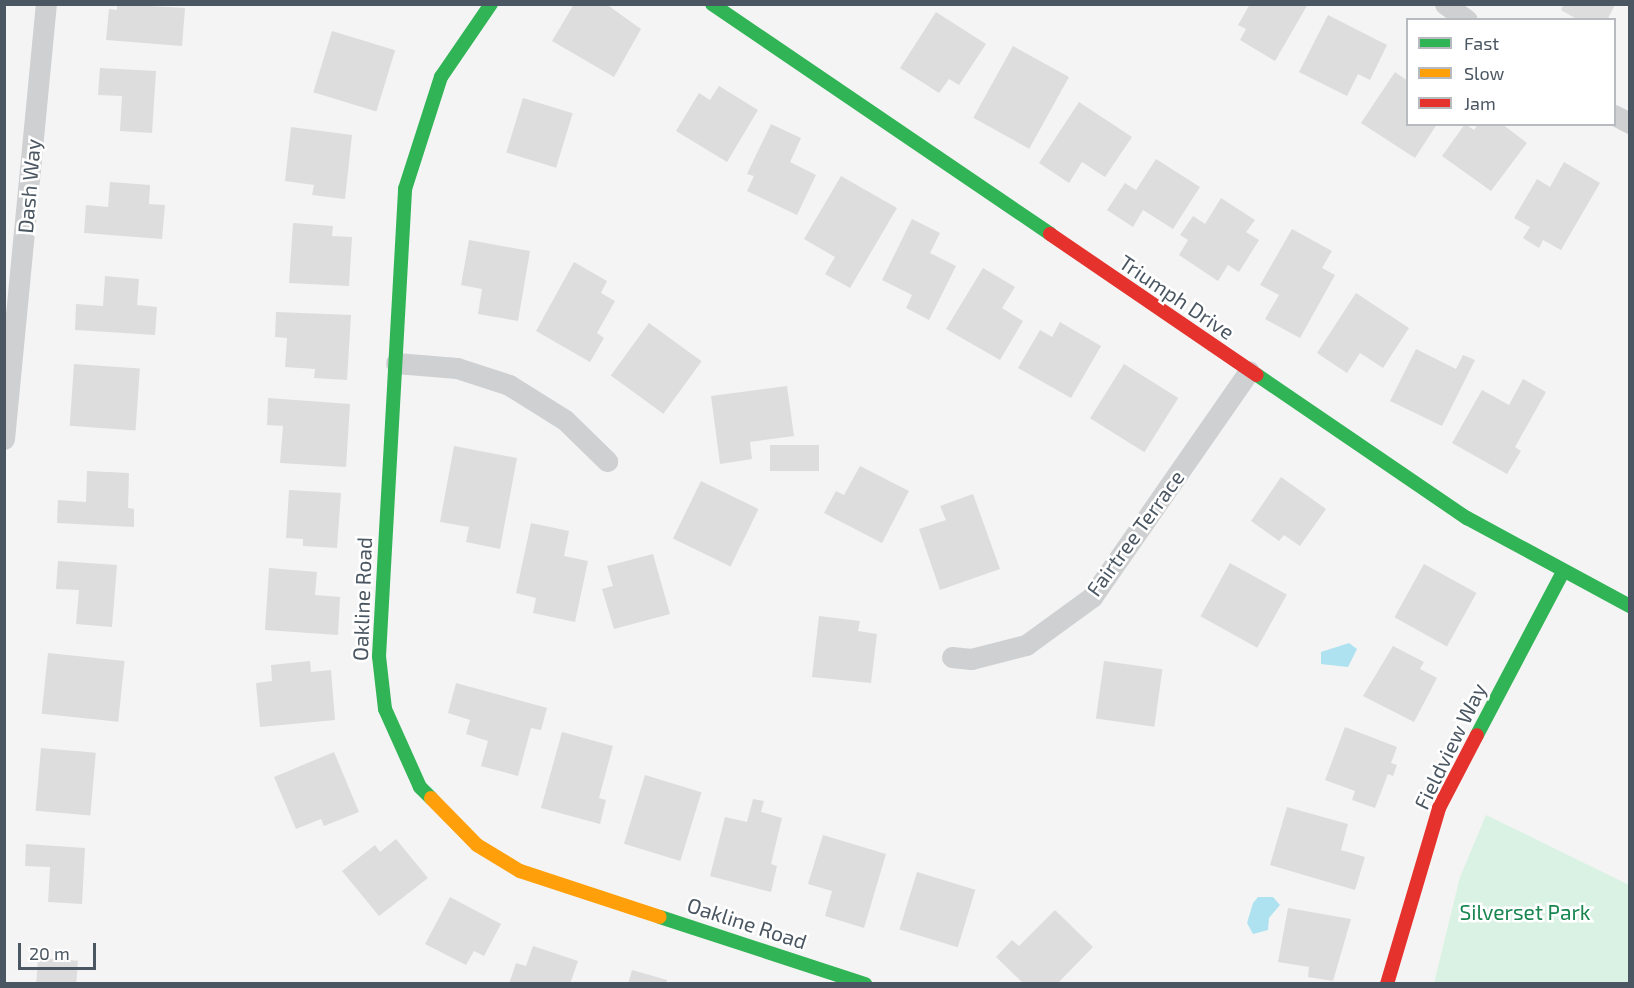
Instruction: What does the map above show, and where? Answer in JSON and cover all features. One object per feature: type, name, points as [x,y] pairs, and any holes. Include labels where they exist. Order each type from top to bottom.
[{"type":"street","name":"Dash Way","points":[[4,439],[46,4]]},
{"type":"street","name":"Oakline Road","points":[[491,4],[441,77],[423,120],[405,189],[378,657],[385,709],[420,787],[477,845],[520,871],[865,984]]},
{"type":"street","name":"Triumph Drive","points":[[712,4],[1467,518],[1629,606]]},
{"type":"street","points":[[1445,4],[1464,18]]},
{"type":"street","points":[[396,363],[457,368],[509,385],[565,420],[607,461]]},
{"type":"street","name":"Fairtree Terrace","points":[[952,657],[971,658],[1026,645],[1092,597],[1249,371]]},
{"type":"street","name":"Fieldview Way","points":[[1387,984],[1439,808],[1563,572]]},
{"type":"green space","name":"Silverset Park","points":[[1486,815],[1629,885],[1629,983],[1434,983],[1460,877]]},
{"type":"water","points":[[1349,643],[1357,649],[1348,667],[1321,664],[1321,652]]},
{"type":"water","points":[[1258,897],[1273,897],[1280,905],[1269,918],[1268,930],[1253,934],[1247,923],[1253,903]]},
{"type":"building","points":[[117,4],[185,8],[182,46],[106,40],[109,9],[117,10]]},
{"type":"building","points":[[574,4],[606,4],[641,29],[614,77],[552,41]]},
{"type":"building","points":[[1250,4],[1308,4],[1275,61],[1240,40],[1246,29],[1238,25]]},
{"type":"building","points":[[1564,4],[1615,5],[1608,18],[1575,18],[1561,10]]},
{"type":"building","points":[[936,12],[986,44],[959,85],[949,79],[939,93],[900,68]]},
{"type":"building","points":[[1328,15],[1387,45],[1370,80],[1358,74],[1347,96],[1299,72]]},
{"type":"building","points":[[332,31],[395,50],[376,112],[313,92]]},
{"type":"building","points":[[1013,46],[1069,77],[1029,149],[973,118]]},
{"type":"building","points":[[100,68],[156,71],[152,133],[120,131],[122,96],[98,95]]},
{"type":"building","points":[[1395,72],[1406,80],[1406,126],[1436,126],[1415,158],[1361,123]]},
{"type":"building","points":[[719,86],[758,110],[727,162],[676,131],[699,93],[710,100]]},
{"type":"building","points":[[523,98],[573,113],[556,168],[506,153]]},
{"type":"building","points":[[1079,102],[1132,137],[1105,177],[1082,162],[1069,183],[1039,163]]},
{"type":"building","points":[[771,124],[801,138],[790,162],[816,175],[797,215],[747,191],[754,176],[747,174]]},
{"type":"building","points":[[1464,126],[1474,130],[1477,126],[1505,126],[1527,143],[1491,191],[1442,156]]},
{"type":"building","points":[[291,127],[352,135],[345,199],[312,195],[314,185],[285,181]]},
{"type":"building","points":[[1156,159],[1200,187],[1173,229],[1143,210],[1133,227],[1107,210],[1125,183],[1136,190]]},
{"type":"building","points":[[1564,162],[1600,183],[1561,250],[1543,240],[1539,248],[1523,238],[1530,227],[1514,218],[1537,179],[1550,187]]},
{"type":"building","points":[[841,176],[897,208],[850,288],[825,274],[835,257],[804,239]]},
{"type":"building","points":[[110,182],[150,185],[149,204],[165,205],[162,239],[84,233],[86,205],[108,207]]},
{"type":"building","points":[[1221,198],[1255,220],[1246,232],[1259,240],[1239,272],[1228,265],[1218,281],[1179,255],[1188,240],[1180,235],[1193,216],[1205,224]]},
{"type":"building","points":[[912,219],[940,233],[930,253],[956,266],[929,320],[906,308],[912,295],[882,280]]},
{"type":"building","points":[[293,223],[333,226],[332,236],[352,237],[349,286],[289,283]]},
{"type":"building","points":[[1292,229],[1332,251],[1322,268],[1335,275],[1300,338],[1265,319],[1279,295],[1260,285]]},
{"type":"building","points":[[469,240],[530,251],[518,321],[478,314],[482,289],[461,285]]},
{"type":"building","points":[[574,262],[607,281],[601,293],[615,301],[597,333],[604,338],[590,362],[536,331]]},
{"type":"building","points":[[983,268],[1015,287],[1002,308],[1023,321],[1000,360],[946,329]]},
{"type":"building","points":[[105,276],[139,279],[137,305],[157,307],[155,335],[75,330],[76,304],[103,306]]},
{"type":"building","points":[[1356,293],[1409,328],[1383,368],[1360,353],[1347,373],[1317,353]]},
{"type":"building","points":[[276,312],[351,315],[347,380],[314,378],[315,369],[285,367],[287,338],[275,337]]},
{"type":"building","points":[[1060,322],[1101,346],[1071,398],[1018,368],[1040,330],[1052,337]]},
{"type":"building","points":[[649,323],[702,361],[663,414],[611,376]]},
{"type":"building","points":[[1416,349],[1456,369],[1463,355],[1475,360],[1442,426],[1390,401]]},
{"type":"building","points":[[74,364],[140,369],[136,430],[70,426]]},
{"type":"building","points":[[1124,364],[1178,398],[1144,452],[1090,418]]},
{"type":"building","points":[[1523,379],[1546,392],[1515,447],[1521,451],[1507,474],[1452,443],[1482,390],[1509,405]]},
{"type":"building","points":[[787,386],[794,436],[750,442],[752,459],[720,464],[711,396]]},
{"type":"building","points":[[268,398],[350,404],[346,467],[280,463],[283,426],[267,425]]},
{"type":"building","points":[[770,445],[819,445],[819,471],[770,471]]},
{"type":"building","points":[[454,446],[517,458],[500,549],[466,542],[469,527],[440,522]]},
{"type":"building","points":[[860,466],[909,491],[882,543],[824,513],[836,491],[844,495]]},
{"type":"building","points":[[87,471],[129,473],[128,508],[134,509],[134,527],[57,523],[58,500],[86,502]]},
{"type":"building","points":[[1281,477],[1326,509],[1300,546],[1284,535],[1279,541],[1251,521]]},
{"type":"building","points":[[701,481],[759,509],[730,567],[673,539]]},
{"type":"building","points":[[289,490],[341,493],[337,548],[303,546],[303,539],[286,538]]},
{"type":"building","points":[[973,494],[1000,569],[940,590],[919,529],[946,520],[940,506]]},
{"type":"building","points":[[531,523],[569,531],[564,556],[588,561],[575,622],[533,613],[536,598],[516,593]]},
{"type":"building","points":[[653,554],[670,614],[614,629],[602,589],[613,586],[607,566]]},
{"type":"building","points":[[58,561],[117,565],[112,627],[76,624],[79,590],[56,589]]},
{"type":"building","points":[[1230,563],[1287,595],[1257,648],[1200,616]]},
{"type":"building","points":[[1424,564],[1476,593],[1447,646],[1394,617]]},
{"type":"building","points":[[269,568],[317,572],[315,595],[340,597],[338,635],[265,630]]},
{"type":"building","points":[[819,616],[860,621],[858,631],[877,634],[871,683],[812,677]]},
{"type":"building","points":[[1393,646],[1424,662],[1420,669],[1437,678],[1414,722],[1363,696]]},
{"type":"building","points":[[48,653],[125,661],[118,722],[42,714]]},
{"type":"building","points":[[310,661],[311,672],[331,670],[335,720],[260,727],[256,683],[272,681],[271,665]]},
{"type":"building","points":[[1104,661],[1162,669],[1154,727],[1096,718]]},
{"type":"building","points":[[456,683],[547,708],[541,730],[531,728],[518,776],[481,766],[488,741],[466,734],[470,720],[448,713]]},
{"type":"building","points":[[1345,727],[1397,747],[1391,763],[1397,765],[1393,776],[1388,774],[1375,808],[1352,800],[1355,791],[1325,780]]},
{"type":"building","points":[[562,732],[613,746],[599,798],[606,800],[600,824],[541,808]]},
{"type":"building","points":[[41,748],[96,753],[90,816],[36,811]]},
{"type":"building","points":[[334,752],[359,812],[324,826],[321,819],[296,829],[274,777]]},
{"type":"building","points":[[645,775],[701,792],[680,861],[624,844]]},
{"type":"building","points":[[753,799],[764,801],[761,812],[782,818],[771,864],[777,866],[771,892],[710,876],[725,817],[747,822]]},
{"type":"building","points":[[1287,807],[1348,824],[1341,850],[1365,857],[1355,890],[1270,865]]},
{"type":"building","points":[[823,835],[886,854],[864,928],[825,916],[832,891],[808,884]]},
{"type":"building","points":[[396,839],[428,878],[379,916],[342,871],[375,845],[380,852]]},
{"type":"building","points":[[26,844],[85,848],[82,904],[48,902],[50,867],[25,866]]},
{"type":"building","points":[[917,872],[975,890],[958,947],[899,929]]},
{"type":"building","points":[[450,897],[501,924],[484,956],[474,951],[466,965],[425,944]]},
{"type":"building","points":[[1288,908],[1351,919],[1333,981],[1308,977],[1309,967],[1278,962]]},
{"type":"building","points":[[1055,910],[1093,947],[1057,984],[1024,984],[996,957],[1012,940],[1019,946]]},
{"type":"building","points":[[533,946],[578,961],[570,984],[509,984],[516,963],[526,966]]},
{"type":"building","points":[[38,958],[78,961],[76,984],[36,984]]},
{"type":"building","points":[[632,970],[667,980],[666,984],[628,984]]},
{"type":"traffic: fast","points":[[431,798],[420,787],[385,709],[379,656],[405,189],[441,77],[491,4]]},
{"type":"traffic: fast","points":[[712,4],[1050,234]]},
{"type":"traffic: fast","points":[[1257,375],[1467,518],[1630,606]]},
{"type":"traffic: fast","points":[[1477,735],[1563,572]]},
{"type":"traffic: fast","points":[[660,917],[865,984]]},
{"type":"traffic: slow","points":[[431,798],[477,845],[520,871],[660,917]]},
{"type":"traffic: jam","points":[[1050,234],[1257,375]]},
{"type":"traffic: jam","points":[[1387,984],[1439,808],[1477,735]]}]
